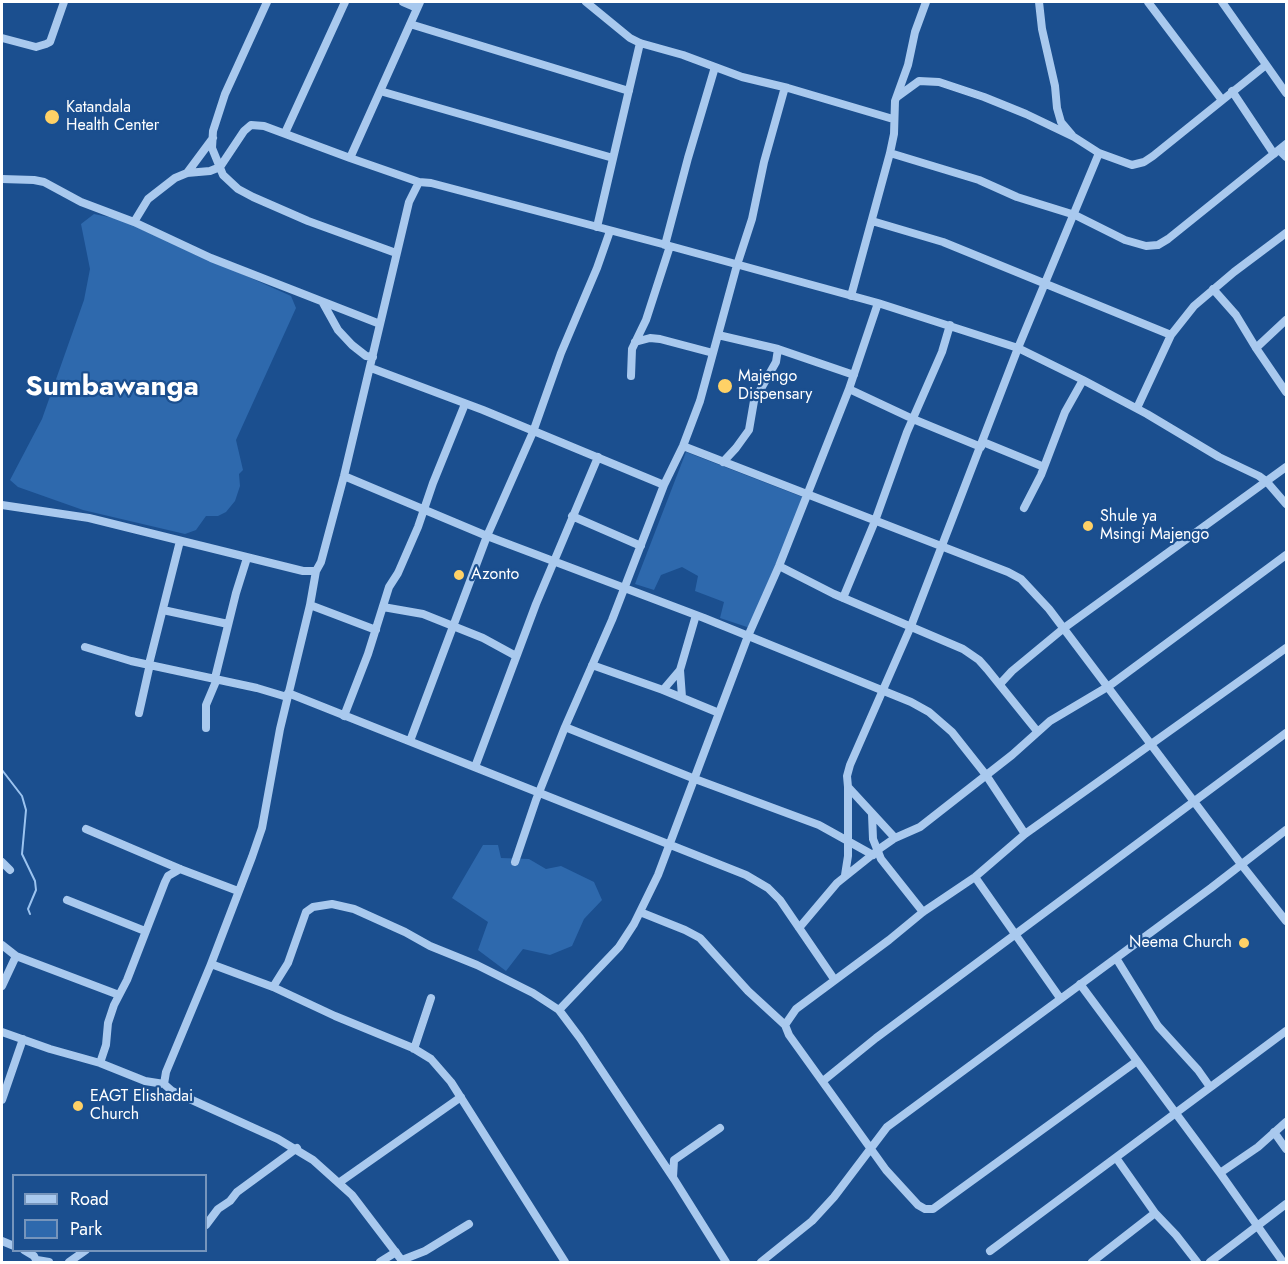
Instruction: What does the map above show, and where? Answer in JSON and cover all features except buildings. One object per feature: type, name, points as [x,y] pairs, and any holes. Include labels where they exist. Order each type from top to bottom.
[{"type":"street","points":[[2,38],[36,47],[50,42],[64,2]]},
{"type":"street","points":[[267,2],[225,94],[212,148],[220,167],[228,181],[253,197],[308,221],[396,253]]},
{"type":"street","points":[[285,133],[345,2]]},
{"type":"street","points":[[350,158],[418,5],[403,2]]},
{"type":"street","points":[[586,2],[640,44],[893,119]]},
{"type":"street","points":[[851,296],[890,153],[897,97],[926,2]]},
{"type":"street","points":[[1039,2],[1057,108],[1061,122],[1074,137]]},
{"type":"street","points":[[1148,2],[1222,100]]},
{"type":"street","points":[[1223,2],[1287,93]]},
{"type":"street","points":[[410,24],[629,91]]},
{"type":"street","points":[[597,227],[640,44]]},
{"type":"street","points":[[897,97],[920,81],[939,82],[984,96],[1074,137],[1099,153],[1132,165],[1144,162],[1266,64]]},
{"type":"street","points":[[631,376],[632,349],[646,320],[688,158],[715,67]]},
{"type":"street","points":[[515,862],[565,726],[612,620],[664,485],[683,446],[700,401],[752,219],[785,87]]},
{"type":"street","points":[[380,91],[613,158]]},
{"type":"street","points":[[1232,92],[1277,152],[1287,158]]},
{"type":"street","points":[[134,222],[143,205],[153,194],[187,172],[220,167],[244,131],[251,125],[264,126],[419,182],[431,183],[878,303],[1018,348],[1137,408],[1219,457],[1267,482],[1287,504]]},
{"type":"street","points":[[187,172],[213,138]]},
{"type":"street","points":[[890,153],[979,180],[1017,197],[1075,215],[1125,240],[1146,246],[1158,245],[1188,224],[1287,144]]},
{"type":"street","points":[[845,875],[848,856],[847,776],[850,765],[883,692],[898,652],[912,626],[1018,348],[1099,153]]},
{"type":"street","points":[[2,179],[44,182],[81,202],[134,222],[211,258],[380,324]]},
{"type":"street","points":[[164,1084],[169,1064],[211,964],[261,828],[316,571],[321,562],[344,476],[409,202],[419,182]]},
{"type":"street","points":[[872,221],[943,242],[1171,335]]},
{"type":"street","points":[[410,741],[487,536],[533,432],[561,353],[594,276],[610,231]]},
{"type":"street","points":[[1137,408],[1171,335],[1194,306],[1287,233]]},
{"type":"street","points":[[1213,289],[1236,315],[1287,392]]},
{"type":"street","points":[[323,303],[338,330],[366,356],[373,357]]},
{"type":"street","points":[[558,1010],[619,947],[658,875],[748,636],[779,566],[849,389],[878,303]]},
{"type":"street","points":[[1256,348],[1287,320]]},
{"type":"street","points":[[843,598],[913,419],[942,352],[950,326]]},
{"type":"street","points":[[718,335],[778,349],[854,375]]},
{"type":"street","points":[[635,342],[650,338],[660,339],[713,353]]},
{"type":"street","points":[[723,462],[748,430],[754,401],[776,362],[778,349]]},
{"type":"street","points":[[371,368],[483,410],[664,485]]},
{"type":"street","points":[[1024,508],[1044,467],[1065,412],[1083,380]]},
{"type":"street","points":[[849,389],[913,419],[1044,467]]},
{"type":"street","points":[[344,716],[376,630],[389,587],[401,567],[465,404]]},
{"type":"street","points":[[683,446],[1021,579],[1064,628],[1241,864],[1287,921]]},
{"type":"street","points":[[475,767],[516,656],[598,457]]},
{"type":"street","points":[[1000,684],[1012,671],[1064,628],[1287,467]]},
{"type":"street","points":[[344,476],[487,536],[696,615],[911,702],[942,722],[986,775],[1025,834]]},
{"type":"street","points":[[2,504],[89,518],[247,558],[303,571],[316,571]]},
{"type":"street","points":[[572,516],[641,546]]},
{"type":"street","points":[[139,713],[180,540]]},
{"type":"street","points":[[799,928],[845,875],[895,838],[920,826],[1012,755],[1050,721],[1108,686],[1287,555]]},
{"type":"street","points":[[206,728],[206,705],[216,679],[228,624],[247,558]]},
{"type":"street","points":[[779,566],[843,598],[963,649],[979,660],[1037,731]]},
{"type":"street","points":[[310,605],[376,630]]},
{"type":"street","points":[[383,607],[423,614],[483,638],[516,656]]},
{"type":"street","points":[[163,610],[228,624]]},
{"type":"street","points":[[682,697],[680,670],[696,615]]},
{"type":"street","points":[[85,647],[131,661],[288,695],[410,741],[746,875],[768,888],[780,900],[834,980]]},
{"type":"street","points":[[785,1025],[796,1009],[923,912],[975,877],[1025,834],[1287,648]]},
{"type":"street","points":[[592,665],[682,697],[719,713]]},
{"type":"street","points":[[663,690],[680,670]]},
{"type":"street","points":[[565,726],[695,779],[831,830],[875,853],[923,912]]},
{"type":"street","points":[[823,1081],[876,1038],[1287,733]]},
{"type":"street","points":[[848,787],[895,838]]},
{"type":"street","points":[[872,814],[875,853]]},
{"type":"street","points":[[86,829],[238,891]]},
{"type":"street","points":[[760,1263],[812,1221],[834,1197],[887,1126],[1287,830]]},
{"type":"street","points":[[2,862],[10,870]]},
{"type":"street","points":[[100,1062],[106,1045],[108,1023],[145,931],[168,876],[180,869]]},
{"type":"street","points":[[975,877],[1060,998]]},
{"type":"street","points":[[68,900],[145,931]]},
{"type":"street","points":[[273,987],[288,963],[306,912],[313,907],[332,904],[354,909],[533,993],[558,1010],[580,1038],[674,1179],[726,1263]]},
{"type":"street","points":[[640,912],[700,938],[748,991],[785,1025],[870,1149],[918,1205],[925,1209],[933,1209],[1137,1061]]},
{"type":"street","points":[[2,945],[16,956],[119,994]]},
{"type":"street","points":[[2,986],[16,956]]},
{"type":"street","points":[[1116,958],[1158,1026],[1198,1070],[1210,1087]]},
{"type":"street","points":[[211,964],[273,987],[335,1016],[414,1048],[437,1065],[461,1097],[565,1263]]},
{"type":"street","points":[[1080,984],[1220,1173],[1283,1263]]},
{"type":"street","points":[[414,1048],[431,999]]},
{"type":"street","points":[[990,1251],[1287,1031]]},
{"type":"street","points":[[2,1032],[100,1062],[136,1078],[164,1084],[172,1091],[297,1148],[340,1182],[364,1208],[403,1261],[425,1251],[469,1224]]},
{"type":"street","points":[[2,1100],[23,1039]]},
{"type":"street","points":[[340,1182],[461,1097]]},
{"type":"street","points":[[1220,1173],[1258,1147],[1287,1122]]},
{"type":"street","points":[[674,1179],[674,1160],[720,1128]]},
{"type":"street","points":[[1274,1132],[1287,1149]]},
{"type":"street","points":[[207,1224],[218,1209],[230,1201],[237,1192],[297,1148]]},
{"type":"street","points":[[1117,1159],[1155,1213],[1176,1235],[1197,1263]]},
{"type":"street","points":[[1210,1263],[1287,1204]]},
{"type":"street","points":[[1092,1263],[1155,1213]]},
{"type":"street","points":[[69,1263],[85,1252]]},
{"type":"street","points":[[380,1263],[396,1252]]},
{"type":"street","points":[[37,1261],[49,1263]]},
{"type":"green space","points":[[94,214],[119,219],[291,296],[296,308],[236,440],[243,470],[239,474],[240,486],[235,501],[226,512],[218,516],[206,516],[196,530],[185,534],[83,510],[18,487],[10,480],[42,419],[84,300],[90,269],[81,224]]},
{"type":"green space","points":[[686,452],[805,498],[753,629],[720,618],[724,602],[695,591],[698,576],[682,567],[661,575],[654,590],[635,584]]},
{"type":"green space","points":[[483,845],[498,845],[501,858],[529,859],[546,869],[561,866],[594,882],[602,900],[584,919],[572,946],[550,955],[523,949],[506,971],[478,950],[488,922],[452,898]]},
{"type":"waterway","points":[[2,770],[22,796],[26,810],[22,854],[35,881],[36,890],[28,909],[30,914]]},
{"type":"place","name":"Katandala Health Center","points":[[52,117]]},
{"type":"place","name":"Majengo Dispensary","points":[[725,386]]},
{"type":"place","name":"Shule ya Msingi Majengo","points":[[1088,526]]},
{"type":"place","name":"Azonto","points":[[459,575]]},
{"type":"place","name":"Neema Church","points":[[1244,943]]},
{"type":"place","name":"EAGT Elishadai Church","points":[[78,1106]]},
{"type":"district","name":"Sumbawanga","points":[[112,388]]}]
